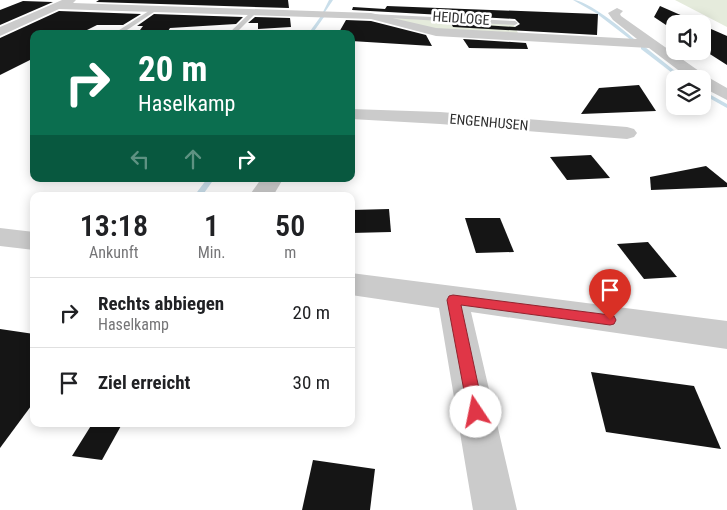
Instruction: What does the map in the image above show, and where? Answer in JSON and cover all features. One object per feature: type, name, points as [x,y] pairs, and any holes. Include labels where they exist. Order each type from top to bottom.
[{"type":"street","points":[[0,32],[71,0]]},
{"type":"street","name":"HEIDLOGE","points":[[59,6],[371,16],[436,32],[653,44]]},
{"type":"street","points":[[617,11],[614,13],[617,18],[688,70]]},
{"type":"street","points":[[711,86],[727,95]]},
{"type":"street","name":"ENGENHUSEN","points":[[355,114],[440,118],[627,133]]},
{"type":"street","points":[[0,237],[30,241]]},
{"type":"street","points":[[355,285],[453,300],[727,336]]},
{"type":"street","points":[[453,300],[495,510]]},
{"type":"lane","points":[[122,30],[157,8]]},
{"type":"lane","points":[[236,30],[255,11]]},
{"type":"lane","points":[[371,16],[515,23]]},
{"type":"green space","points":[[675,0],[727,0],[727,27],[711,19],[711,15],[704,15]]},
{"type":"green space","points":[[387,18],[513,23],[519,35],[441,32]]},
{"type":"building","points":[[99,0],[288,0],[289,8],[96,2]]},
{"type":"building","points":[[23,1],[53,2],[0,25],[0,10]]},
{"type":"building","points":[[387,6],[598,14],[597,35],[453,27],[451,23],[515,27],[520,24],[515,19],[352,10],[353,7],[385,9]]},
{"type":"building","points":[[660,6],[680,15],[666,15],[666,25],[654,17]]},
{"type":"building","points":[[59,11],[141,14],[123,25],[97,25],[87,30],[30,30],[30,60],[0,75],[0,38]]},
{"type":"building","points":[[154,14],[243,17],[236,24],[170,28],[169,30],[140,30],[143,26],[137,26]]},
{"type":"building","points":[[255,17],[290,18],[291,27],[258,29],[258,23],[248,23]]},
{"type":"building","points":[[346,20],[371,21],[426,35],[432,46],[355,41],[355,30],[340,30]]},
{"type":"building","points":[[711,29],[727,36],[727,65],[711,55]]},
{"type":"building","points":[[463,39],[526,43],[528,49],[469,48]]},
{"type":"building","points":[[639,85],[656,111],[581,114],[599,88]]},
{"type":"building","points":[[591,155],[610,178],[567,180],[550,157]]},
{"type":"building","points":[[706,166],[727,183],[727,187],[651,190],[650,177]]},
{"type":"building","points":[[389,209],[391,232],[355,233],[355,210]]},
{"type":"building","points":[[465,218],[500,218],[514,252],[476,253]]},
{"type":"building","points":[[648,242],[677,277],[644,279],[617,244]]},
{"type":"building","points":[[0,329],[30,333],[30,407],[0,448]]},
{"type":"building","points":[[591,372],[694,386],[721,449],[606,432]]},
{"type":"building","points":[[90,427],[120,427],[102,460],[72,456]]},
{"type":"building","points":[[313,460],[375,469],[370,510],[302,510]]},
{"type":"waterway","points":[[324,11],[331,0]]},
{"type":"waterway","points":[[575,0],[597,12],[632,39]]},
{"type":"waterway","points":[[313,30],[322,17]]},
{"type":"waterway","points":[[643,48],[671,70]]},
{"type":"waterway","points":[[711,96],[727,106]]},
{"type":"waterway","points":[[201,192],[208,182]]},
{"type":"route","points":[[476,412],[453,300],[610,320]]}]
